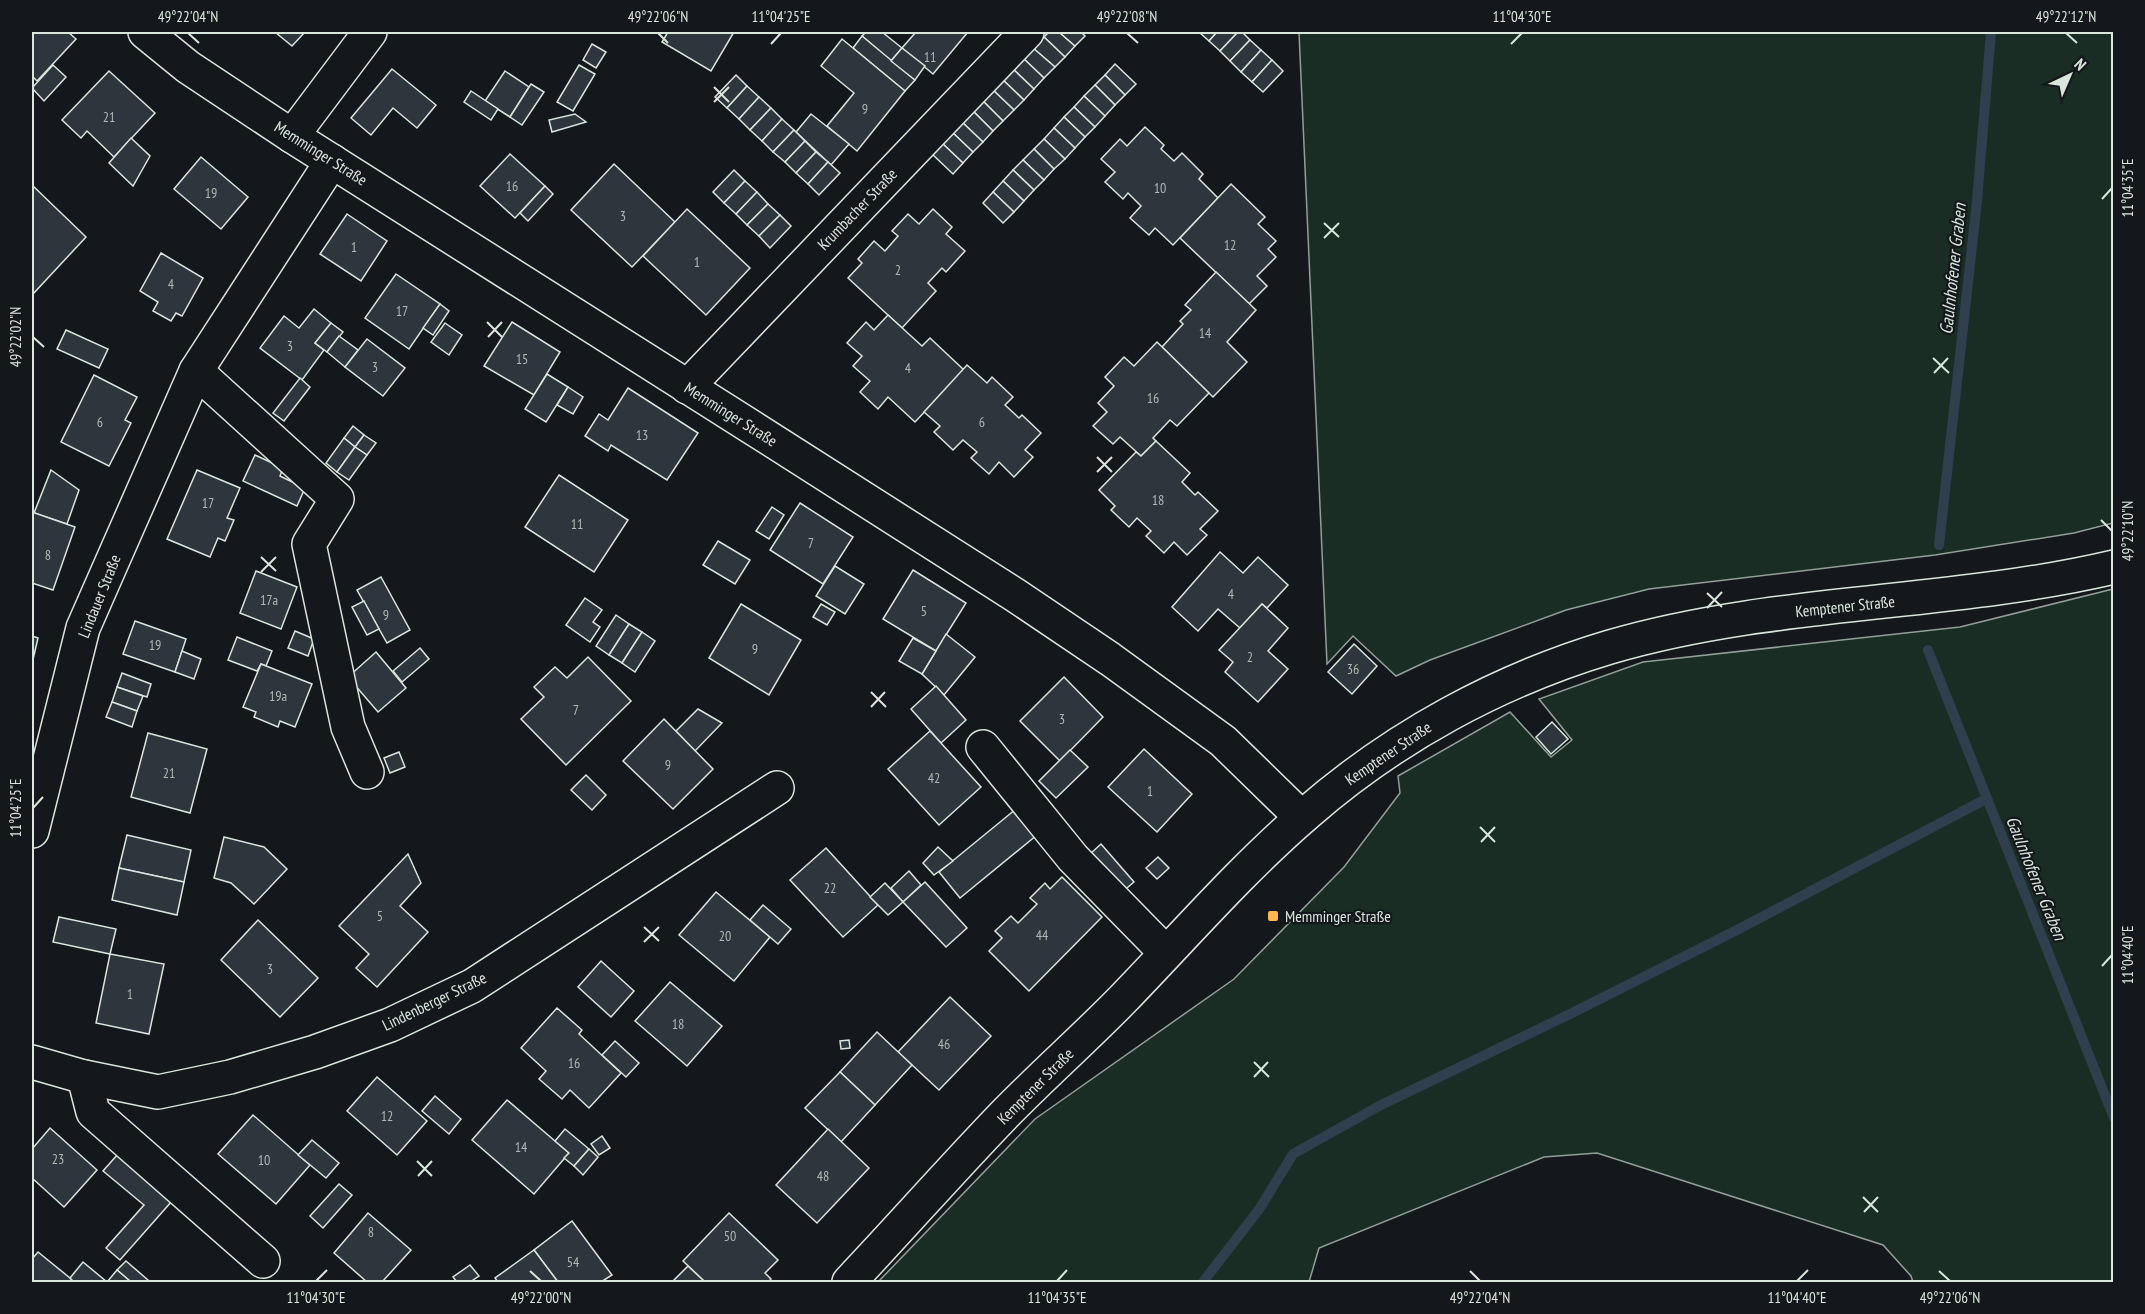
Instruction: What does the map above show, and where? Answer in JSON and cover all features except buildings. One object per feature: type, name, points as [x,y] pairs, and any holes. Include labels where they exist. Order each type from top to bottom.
[{"type":"street","name":"Memminger Straße","points":[[145,32],[188,67],[292,136],[1005,589],[1110,659],[1224,741],[1301,818]]},
{"type":"street","points":[[292,136],[369,32]]},
{"type":"street","name":"Krumbacher Straße","points":[[687,387],[1027,32]]},
{"type":"street","name":"Lindauer Straße","points":[[32,831],[83,628],[196,371],[332,161]]},
{"type":"street","points":[[196,371],[337,499],[309,544],[348,727],[367,772]]},
{"type":"street","name":"Kemptener Straße","points":[[849,1282],[1003,1116],[1095,1028],[1217,900],[1301,818],[1353,776],[1397,745],[1443,717],[1548,668],[1654,635],[1791,612],[2028,584],[2114,567]]},
{"type":"street","points":[[983,747],[1073,858],[1166,953]]},
{"type":"street","name":"Lindenberger Straße","points":[[32,1062],[84,1077],[158,1092],[230,1077],[315,1052],[390,1025],[472,986],[777,788]]},
{"type":"street","points":[[84,1077],[93,1112],[262,1261]]},
{"type":"green space","points":[[1299,32],[2113,32],[2113,523],[2074,533],[1935,555],[1649,589],[1566,610],[1430,660],[1396,676],[1353,636],[1327,664]]},
{"type":"green space","points":[[2113,589],[2113,1282],[1913,1282],[1911,1276],[1883,1245],[1597,1153],[1544,1157],[1319,1248],[1309,1282],[878,1282],[1035,1119],[1234,979],[1344,867],[1400,793],[1398,776],[1510,712],[1551,757],[1572,740],[1539,699],[1643,662],[1960,627]]},
{"type":"waterway","name":"Gaulnhofener Graben","points":[[1939,545],[1977,201],[1991,32]]},
{"type":"waterway","name":"Gaulnhofener Graben","points":[[1928,650],[2114,1118]]},
{"type":"waterway","points":[[1203,1282],[1260,1208],[1293,1154],[1381,1105],[1737,930],[1986,799]]},
{"type":"place","name":"Memminger Straße","points":[[1273,916]]}]
